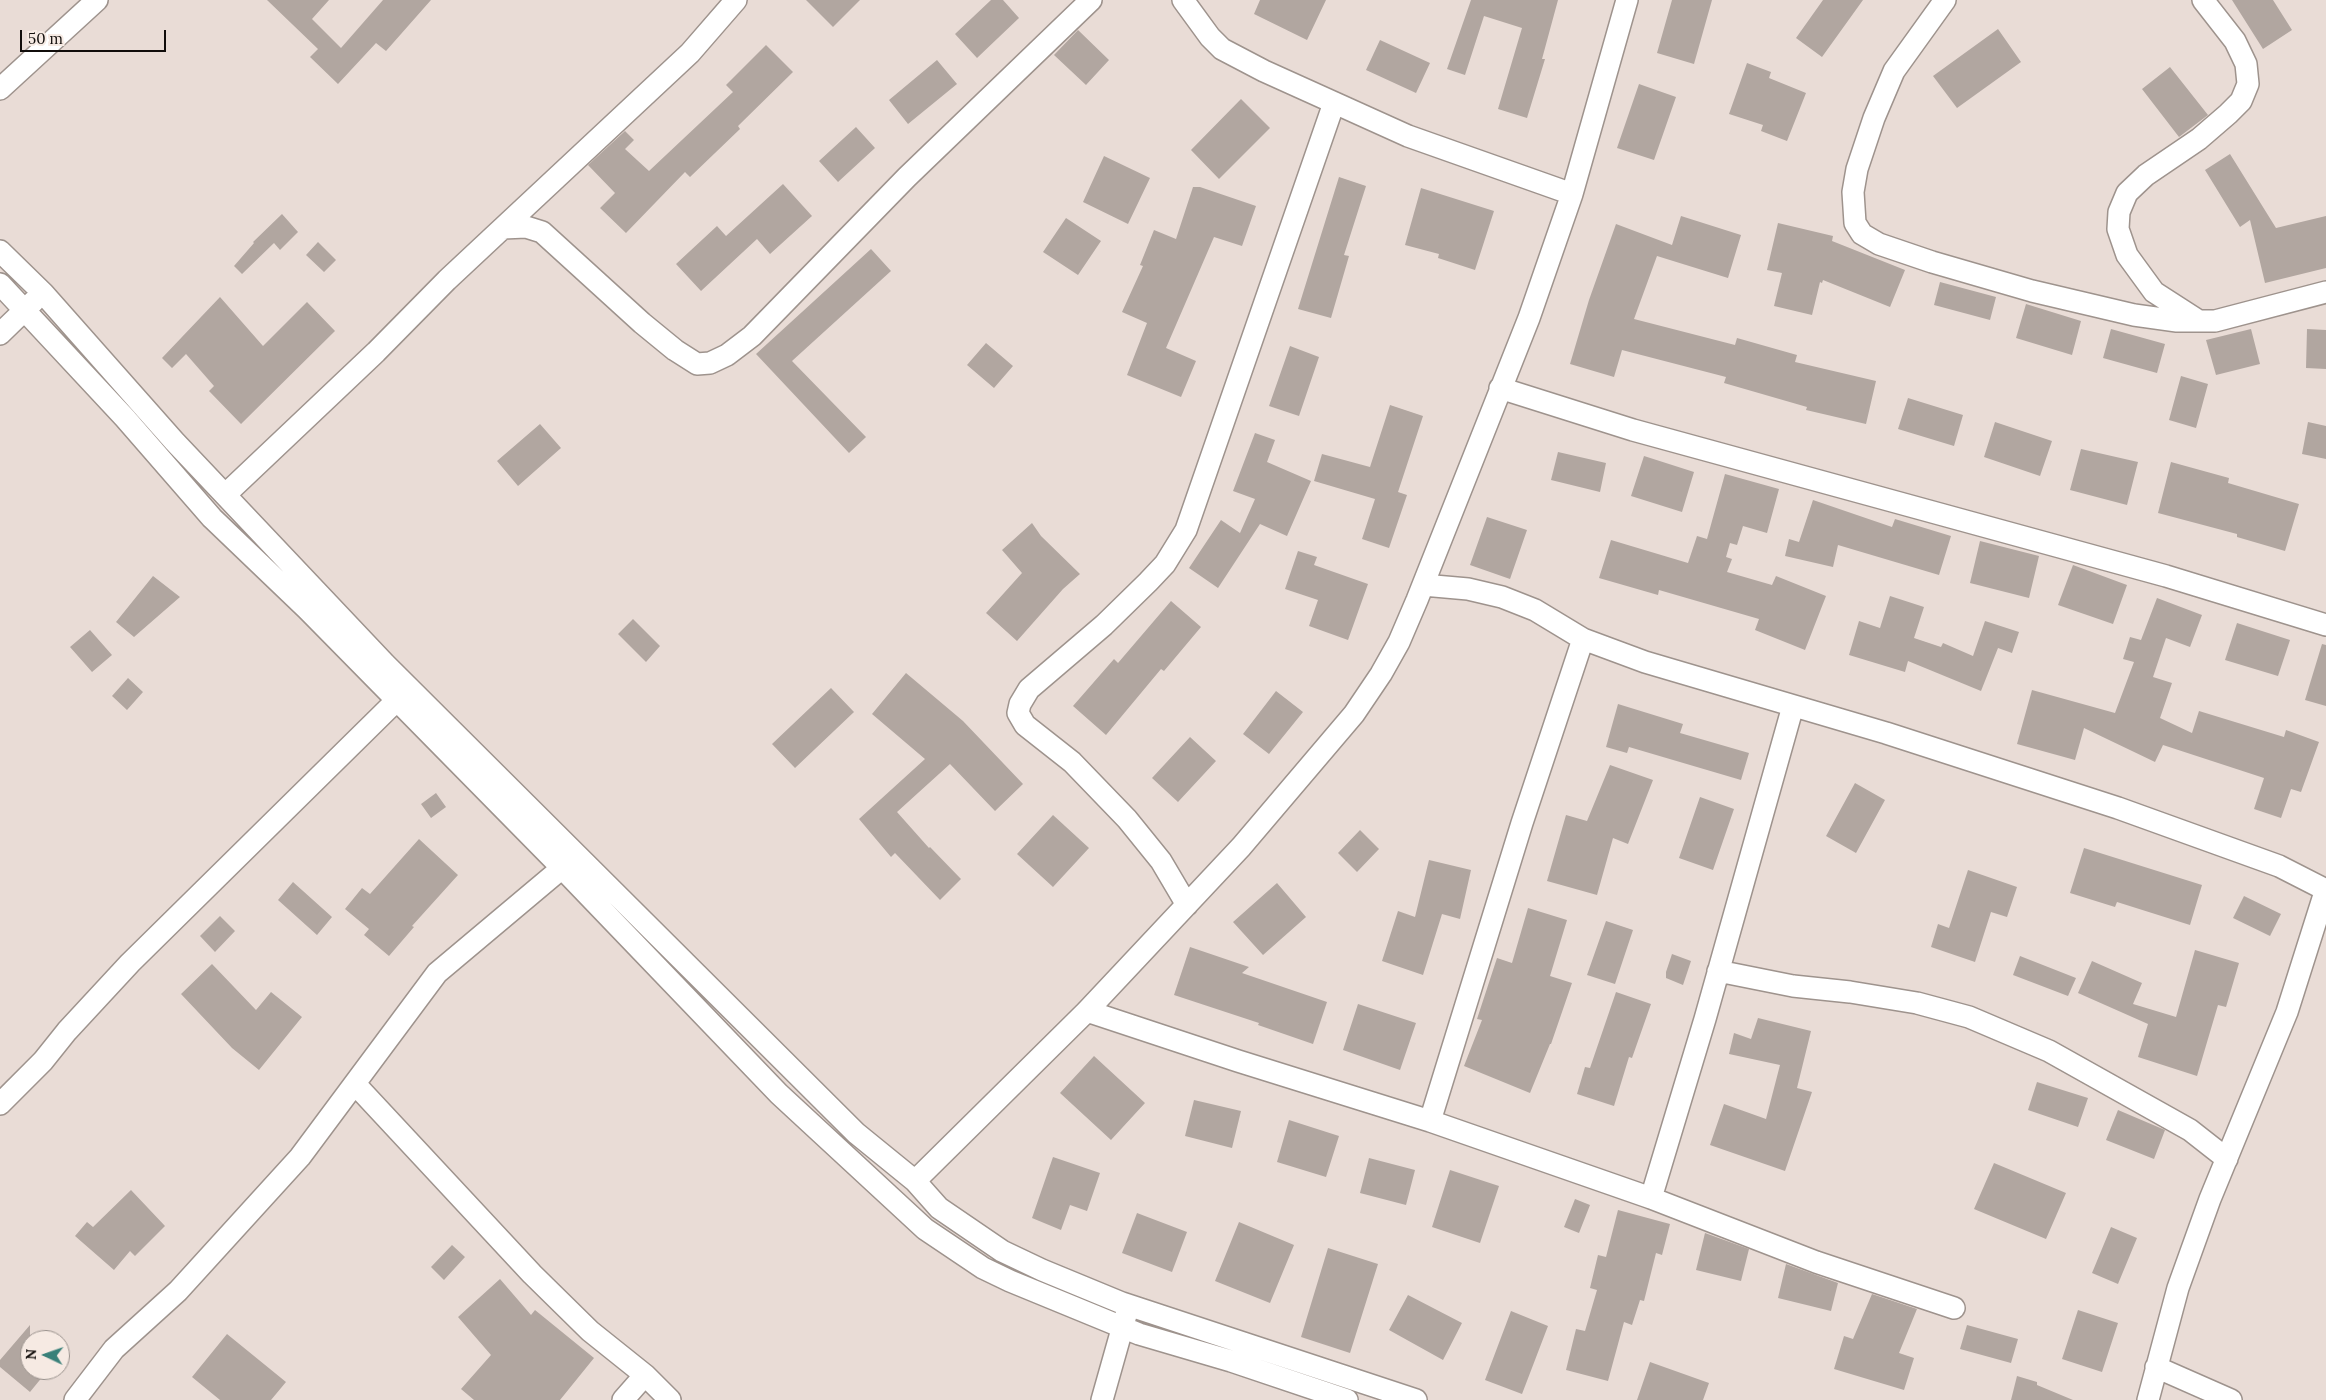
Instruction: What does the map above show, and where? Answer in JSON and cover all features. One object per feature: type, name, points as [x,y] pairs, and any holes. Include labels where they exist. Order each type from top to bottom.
[{"type":"street","points":[[0,89],[97,0]]},
{"type":"street","points":[[226,494],[503,228],[690,53],[736,0]]},
{"type":"street","points":[[503,228],[526,227],[542,232],[642,323],[675,350],[697,364],[710,363],[727,355],[752,336],[906,177],[1091,0]]},
{"type":"street","points":[[1183,0],[1210,37],[1222,49],[1408,136],[1572,194]]},
{"type":"street","points":[[915,1181],[1087,1010],[1241,847],[1354,714],[1381,674],[1399,642],[1529,318],[1572,194],[1628,0]]},
{"type":"street","points":[[1944,0],[1894,71],[1874,118],[1856,169],[1853,192],[1855,223],[1862,234],[1879,244],[1932,262],[2032,291],[2134,315],[2177,322],[2215,321],[2326,292]]},
{"type":"street","points":[[2198,321],[2154,292],[2126,255],[2118,229],[2119,212],[2127,193],[2146,175],[2199,139],[2228,114],[2241,101],[2248,84],[2246,64],[2235,41],[2203,0]]},
{"type":"street","points":[[1187,905],[1162,861],[1127,820],[1072,762],[1025,725],[1018,713],[1020,704],[1029,690],[1104,625],[1165,564],[1186,530],[1334,103]]},
{"type":"street","points":[[0,251],[43,293],[168,434],[385,664],[856,1133],[915,1181],[939,1208],[1002,1251],[1042,1270],[1129,1305],[1416,1400]]},
{"type":"street","points":[[0,284],[125,418],[212,518],[308,609],[396,701],[562,868],[779,1094],[925,1229],[983,1268],[1123,1327],[1348,1400]]},
{"type":"street","points":[[0,334],[43,293]]},
{"type":"street","points":[[1500,388],[1633,430],[2166,576],[2326,625]]},
{"type":"street","points":[[1422,585],[1468,589],[1502,597],[1535,610],[1583,639],[1645,662],[1886,733],[2118,808],[2279,866],[2326,890],[2287,1012],[2210,1199],[2178,1288],[2148,1400]]},
{"type":"street","points":[[1430,1121],[1522,823],[1583,639]]},
{"type":"street","points":[[0,1104],[43,1061],[67,1030],[130,963],[396,701]]},
{"type":"street","points":[[1651,1198],[1793,706]]},
{"type":"street","points":[[75,1400],[114,1349],[178,1291],[300,1157],[437,973],[562,868]]},
{"type":"street","points":[[1718,971],[1792,986],[1850,992],[1916,1003],[1970,1017],[2049,1051],[2190,1130],[2227,1159]]},
{"type":"street","points":[[1087,1010],[1238,1061],[1430,1121],[1651,1198],[1816,1262],[1954,1308]]},
{"type":"street","points":[[355,1084],[532,1274],[590,1331],[645,1375],[670,1400]]},
{"type":"street","points":[[1102,1400],[1129,1305]]},
{"type":"street","points":[[2156,1367],[2231,1400]]},
{"type":"street","points":[[623,1400],[645,1375]]},
{"type":"building","points":[[267,0],[329,0],[312,19],[341,48],[383,0],[431,0],[386,51],[376,43],[338,84],[310,57],[318,49]]},
{"type":"building","points":[[806,0],[860,0],[833,27]]},
{"type":"building","points":[[991,0],[1003,0],[1019,18],[977,58],[955,34]]},
{"type":"building","points":[[1260,0],[1326,0],[1307,40],[1254,14]]},
{"type":"building","points":[[1471,0],[1558,0],[1542,59],[1545,59],[1527,118],[1498,109],[1522,28],[1484,16],[1465,75],[1447,69]]},
{"type":"building","points":[[1672,0],[1712,0],[1694,64],[1657,53]]},
{"type":"building","points":[[1823,0],[1863,0],[1822,57],[1796,38]]},
{"type":"building","points":[[2232,0],[2273,0],[2292,30],[2263,49]]},
{"type":"building","points":[[1998,29],[2021,62],[1957,108],[1933,76]]},
{"type":"building","points":[[1078,30],[1109,60],[1086,85],[1054,55]]},
{"type":"building","points":[[1380,40],[1430,63],[1416,93],[1366,70]]},
{"type":"building","points":[[766,45],[793,72],[738,126],[740,129],[690,177],[685,172],[626,233],[600,208],[615,193],[588,165],[625,131],[634,140],[625,149],[649,171],[733,92],[726,85]]},
{"type":"building","points":[[937,60],[957,84],[908,124],[889,100]]},
{"type":"building","points":[[1747,63],[1771,72],[1769,78],[1806,93],[1787,141],[1761,131],[1763,125],[1729,114]]},
{"type":"building","points":[[2170,67],[2208,115],[2179,137],[2142,89]]},
{"type":"building","points":[[1639,84],[1676,97],[1654,160],[1617,148]]},
{"type":"building","points":[[1241,99],[1270,128],[1219,179],[1191,150]]},
{"type":"building","points":[[856,127],[875,148],[838,182],[819,161]]},
{"type":"building","points":[[2230,154],[2276,228],[2326,216],[2326,268],[2265,283],[2250,220],[2240,227],[2205,170]]},
{"type":"building","points":[[1104,156],[1150,178],[1128,224],[1083,202]]},
{"type":"building","points":[[1339,177],[1366,186],[1344,255],[1349,256],[1331,318],[1298,309]]},
{"type":"building","points":[[783,184],[812,216],[770,254],[757,239],[701,291],[676,264],[717,226],[726,236]]},
{"type":"building","points":[[1193,187],[1200,187],[1256,206],[1242,246],[1214,237],[1166,348],[1196,361],[1181,397],[1127,375],[1147,323],[1122,312],[1143,266],[1140,265],[1154,230],[1176,239]]},
{"type":"building","points":[[1421,188],[1494,211],[1475,270],[1438,258],[1439,254],[1405,245]]},
{"type":"building","points":[[282,214],[298,232],[280,250],[274,243],[242,274],[234,266],[253,242]]},
{"type":"building","points":[[1681,216],[1741,235],[1728,278],[1657,256],[1634,319],[1735,345],[1737,338],[1797,355],[1795,362],[1876,381],[1866,424],[1806,410],[1807,407],[1724,383],[1726,377],[1622,350],[1614,377],[1570,364],[1589,300],[1616,224],[1672,245]]},
{"type":"building","points":[[1066,218],[1101,241],[1078,275],[1043,252]]},
{"type":"building","points":[[1778,223],[1833,236],[1832,241],[1905,270],[1890,307],[1823,280],[1822,283],[1820,282],[1812,315],[1774,306],[1782,273],[1767,270]]},
{"type":"building","points":[[318,242],[336,260],[324,272],[306,255]]},
{"type":"building","points":[[871,249],[891,271],[792,361],[866,437],[849,453],[756,354]]},
{"type":"building","points":[[1940,282],[1996,297],[1990,320],[1934,305]]},
{"type":"building","points":[[220,297],[263,346],[307,302],[335,331],[241,424],[209,391],[214,386],[186,354],[172,368],[162,358]]},
{"type":"building","points":[[2026,304],[2081,321],[2072,355],[2016,338]]},
{"type":"building","points":[[2111,329],[2165,344],[2157,373],[2103,358]]},
{"type":"building","points":[[2251,329],[2260,364],[2216,375],[2206,340]]},
{"type":"building","points":[[2307,329],[2326,330],[2326,369],[2306,368]]},
{"type":"building","points":[[986,343],[1013,366],[994,388],[967,365]]},
{"type":"building","points":[[1290,346],[1319,357],[1299,416],[1269,406]]},
{"type":"building","points":[[2181,376],[2208,384],[2196,428],[2169,420]]},
{"type":"building","points":[[1908,398],[1963,415],[1954,446],[1898,429]]},
{"type":"building","points":[[1390,405],[1423,416],[1398,492],[1407,495],[1389,548],[1362,539],[1375,499],[1314,481],[1322,454],[1370,467]]},
{"type":"building","points":[[1995,422],[2052,441],[2040,476],[1984,457]]},
{"type":"building","points":[[2308,422],[2326,426],[2326,459],[2302,454]]},
{"type":"building","points":[[540,424],[561,448],[518,486],[497,461]]},
{"type":"building","points":[[1255,433],[1275,440],[1267,462],[1311,481],[1287,536],[1260,524],[1218,588],[1189,568],[1221,520],[1240,533],[1255,499],[1233,491]]},
{"type":"building","points":[[2081,449],[2138,462],[2127,505],[2070,490]]},
{"type":"building","points":[[1558,452],[1606,463],[1600,492],[1551,480]]},
{"type":"building","points":[[1644,456],[1694,472],[1682,512],[1631,496]]},
{"type":"building","points":[[2171,462],[2229,478],[2228,483],[2299,504],[2285,551],[2237,537],[2237,534],[2158,513]]},
{"type":"building","points":[[1725,474],[1779,489],[1767,533],[1743,526],[1737,545],[1730,543],[1726,557],[1732,559],[1727,572],[1772,585],[1776,576],[1826,596],[1805,650],[1755,630],[1759,619],[1659,590],[1658,595],[1599,578],[1611,540],[1688,563],[1697,536],[1707,539]]},
{"type":"building","points":[[1813,500],[1892,527],[1895,519],[1951,536],[1939,575],[1838,545],[1833,567],[1785,556],[1789,539],[1799,542]]},
{"type":"building","points":[[1487,517],[1527,530],[1510,579],[1470,565]]},
{"type":"building","points":[[1032,523],[1041,536],[1080,574],[1063,589],[1017,641],[986,613],[1022,573],[1002,550]]},
{"type":"building","points":[[1980,541],[2039,556],[2029,598],[1970,583]]},
{"type":"building","points":[[1298,551],[1317,557],[1314,565],[1368,584],[1348,640],[1309,626],[1318,600],[1285,589]]},
{"type":"building","points":[[2073,565],[2127,585],[2113,624],[2058,605]]},
{"type":"building","points":[[153,576],[180,597],[134,637],[116,622]]},
{"type":"building","points":[[1890,596],[1924,607],[1914,638],[1941,647],[1943,643],[1973,656],[1985,621],[2019,632],[2012,653],[1998,648],[1981,691],[1908,661],[1905,672],[1849,655],[1859,621],[1880,628]]},
{"type":"building","points":[[2157,598],[2202,615],[2190,647],[2166,638],[2153,677],[2172,683],[2160,718],[2192,733],[2199,711],[2284,737],[2286,730],[2319,742],[2301,792],[2291,789],[2281,818],[2254,809],[2264,778],[2163,745],[2155,762],[2084,728],[2075,760],[2017,744],[2032,690],[2115,713],[2134,662],[2123,659],[2130,637],[2141,640]]},
{"type":"building","points":[[1171,601],[1201,627],[1164,671],[1161,669],[1106,735],[1073,706],[1114,659],[1118,663]]},
{"type":"building","points":[[633,619],[660,646],[646,662],[618,634]]},
{"type":"building","points":[[2237,623],[2290,640],[2278,676],[2225,660]]},
{"type":"building","points":[[90,630],[112,655],[92,672],[70,647]]},
{"type":"building","points":[[2322,644],[2326,645],[2326,706],[2305,700]]},
{"type":"building","points":[[906,673],[963,721],[1023,784],[995,811],[950,764],[897,812],[929,848],[961,879],[940,900],[895,853],[891,857],[859,819],[925,759],[872,714]]},
{"type":"building","points":[[128,678],[143,692],[127,710],[112,696]]},
{"type":"building","points":[[831,688],[854,712],[795,768],[772,744]]},
{"type":"building","points":[[1276,691],[1303,712],[1269,754],[1243,734]]},
{"type":"building","points":[[1618,704],[1683,724],[1680,733],[1749,753],[1741,780],[1629,747],[1627,753],[1606,747]]},
{"type":"building","points":[[1190,737],[1216,761],[1178,802],[1152,778]]},
{"type":"building","points":[[1610,765],[1653,780],[1628,844],[1613,838],[1597,895],[1547,881],[1566,815],[1587,821]]},
{"type":"building","points":[[1855,783],[1885,800],[1856,853],[1826,836]]},
{"type":"building","points":[[436,793],[446,807],[431,818],[421,804]]},
{"type":"building","points":[[1700,797],[1734,809],[1713,870],[1679,858]]},
{"type":"building","points":[[1053,815],[1089,848],[1053,887],[1017,854]]},
{"type":"building","points":[[1360,830],[1379,849],[1357,872],[1338,853]]},
{"type":"building","points":[[419,839],[458,875],[412,926],[414,927],[389,956],[364,935],[369,929],[345,909],[362,888],[370,894]]},
{"type":"building","points":[[2084,848],[2202,885],[2190,925],[2117,902],[2115,907],[2070,893]]},
{"type":"building","points":[[1429,860],[1471,870],[1460,919],[1442,914],[1423,975],[1382,961],[1398,911],[1415,917]]},
{"type":"building","points":[[1968,870],[2017,887],[2007,917],[1991,912],[1975,962],[1931,947],[1938,924],[1949,928]]},
{"type":"building","points":[[293,882],[332,917],[317,935],[278,900]]},
{"type":"building","points":[[1277,883],[1306,917],[1263,955],[1233,922]]},
{"type":"building","points":[[2244,896],[2281,914],[2270,936],[2233,918]]},
{"type":"building","points":[[1528,908],[1567,920],[1550,976],[1572,983],[1551,1044],[1530,1093],[1464,1066],[1482,1020],[1477,1019],[1497,958],[1512,963]]},
{"type":"building","points":[[220,916],[235,931],[215,952],[200,936]]},
{"type":"building","points":[[1606,921],[1633,930],[1615,984],[1587,975]]},
{"type":"building","points":[[1190,947],[1249,967],[1242,973],[1327,1002],[1313,1044],[1258,1025],[1259,1023],[1174,995]]},
{"type":"building","points":[[2195,950],[2239,963],[2226,1007],[2218,1005],[2197,1076],[2138,1057],[2148,1024],[2078,993],[2092,961],[2142,983],[2133,1004],[2176,1017]]},
{"type":"building","points":[[1672,954],[1691,961],[1683,985],[1666,978]]},
{"type":"building","points":[[2020,956],[2076,978],[2068,996],[2013,975]]},
{"type":"building","points":[[212,964],[256,1010],[271,992],[302,1017],[259,1070],[232,1048],[181,994]]},
{"type":"building","points":[[1616,992],[1651,1004],[1632,1058],[1629,1057],[1614,1106],[1577,1094],[1585,1067],[1590,1068]]},
{"type":"building","points":[[1358,1004],[1416,1023],[1400,1070],[1343,1050]]},
{"type":"building","points":[[1758,1018],[1811,1031],[1797,1088],[1812,1092],[1785,1171],[1710,1145],[1724,1104],[1766,1119],[1780,1065],[1729,1054],[1734,1033],[1751,1039]]},
{"type":"building","points":[[1094,1056],[1145,1103],[1111,1140],[1060,1093]]},
{"type":"building","points":[[2037,1082],[2088,1098],[2078,1127],[2028,1110]]},
{"type":"building","points":[[1194,1100],[1241,1111],[1232,1148],[1185,1136]]},
{"type":"building","points":[[2118,1110],[2165,1130],[2154,1159],[2106,1140]]},
{"type":"building","points":[[1289,1120],[1339,1136],[1326,1177],[1277,1162]]},
{"type":"building","points":[[1053,1157],[1100,1173],[1087,1211],[1070,1205],[1061,1230],[1032,1218]]},
{"type":"building","points":[[1369,1158],[1415,1170],[1406,1205],[1360,1193]]},
{"type":"building","points":[[1994,1163],[2066,1193],[2046,1239],[1974,1209]]},
{"type":"building","points":[[1450,1170],[1499,1186],[1480,1243],[1432,1227]]},
{"type":"building","points":[[131,1190],[165,1226],[135,1256],[130,1251],[114,1270],[75,1236],[87,1222],[93,1227]]},
{"type":"building","points":[[1575,1199],[1590,1205],[1579,1233],[1564,1227]]},
{"type":"building","points":[[1618,1210],[1670,1224],[1662,1255],[1656,1253],[1644,1301],[1640,1300],[1632,1325],[1624,1322],[1608,1381],[1566,1370],[1576,1329],[1585,1331],[1597,1290],[1590,1288],[1598,1255],[1606,1257]]},
{"type":"building","points":[[1137,1213],[1187,1232],[1172,1272],[1122,1253]]},
{"type":"building","points":[[1239,1222],[1294,1245],[1270,1303],[1215,1281]]},
{"type":"building","points":[[2111,1227],[2137,1238],[2118,1284],[2092,1273]]},
{"type":"building","points":[[1705,1233],[1749,1249],[1741,1281],[1696,1270]]},
{"type":"building","points":[[452,1245],[465,1257],[444,1280],[431,1267]]},
{"type":"building","points":[[1328,1248],[1378,1264],[1350,1353],[1301,1337]]},
{"type":"building","points":[[1786,1264],[1838,1283],[1831,1311],[1778,1298]]},
{"type":"building","points":[[500,1279],[531,1315],[535,1310],[594,1358],[560,1400],[474,1400],[461,1389],[491,1355],[458,1317]]},
{"type":"building","points":[[1872,1294],[1917,1309],[1899,1353],[1914,1358],[1904,1390],[1834,1369],[1844,1336],[1853,1339]]},
{"type":"building","points":[[1408,1295],[1462,1323],[1443,1360],[1389,1330]]},
{"type":"building","points":[[2078,1310],[2118,1323],[2102,1372],[2062,1359]]},
{"type":"building","points":[[1511,1311],[1548,1326],[1522,1394],[1485,1380]]},
{"type":"building","points":[[1967,1325],[2018,1339],[2011,1363],[1960,1349]]},
{"type":"building","points":[[227,1334],[286,1382],[271,1400],[220,1400],[192,1377]]},
{"type":"building","points":[[20,1337],[20,1380],[40,1380],[30,1392],[0,1367],[0,1360]]},
{"type":"building","points":[[1650,1362],[1709,1383],[1703,1400],[1637,1400]]},
{"type":"building","points":[[2017,1376],[2037,1382],[2037,1385],[2073,1400],[2011,1400]]}]
